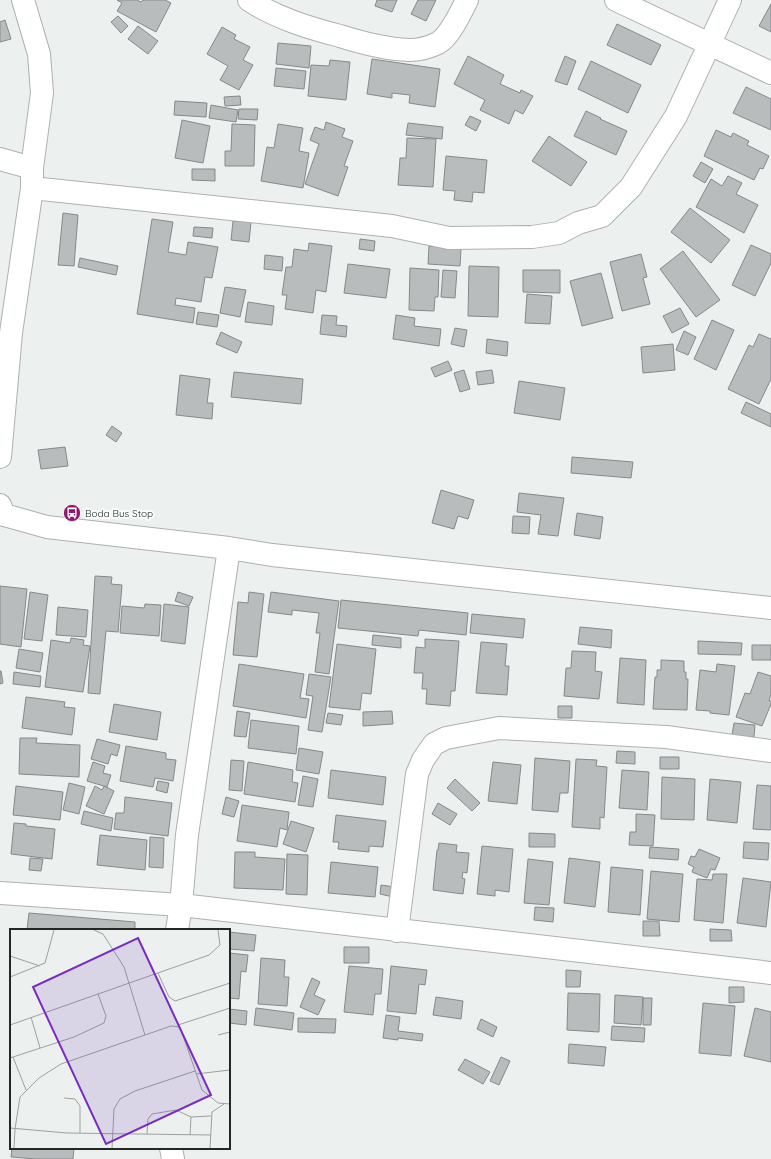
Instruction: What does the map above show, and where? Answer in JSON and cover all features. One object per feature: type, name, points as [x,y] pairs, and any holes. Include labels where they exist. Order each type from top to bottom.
[{"type":"street","points":[[0,457],[12,333],[42,93],[39,54],[23,0]]},
{"type":"street","points":[[249,0],[276,15],[318,30],[376,46],[410,50],[425,48],[440,42],[451,29],[467,0]]},
{"type":"street","points":[[616,0],[771,73]]},
{"type":"street","points":[[0,159],[32,178],[392,226],[449,238],[532,237],[559,233],[578,223],[602,216],[631,187],[676,116],[730,0]]},
{"type":"street","points":[[1,512],[47,527],[229,548],[272,555],[771,608]]},
{"type":"street","points":[[177,929],[181,905],[187,835],[229,548]]},
{"type":"street","points":[[397,931],[417,774],[423,760],[434,744],[446,738],[499,728],[666,737],[771,751]]},
{"type":"street","points":[[0,893],[181,905],[397,931],[771,972]]},
{"type":"street","points":[[171,1149],[173,1159]]},
{"type":"building","points":[[117,0],[137,0],[141,2],[143,0],[165,0],[171,3],[156,32],[117,11],[122,3]]},
{"type":"building","points":[[377,0],[397,0],[392,12],[375,6]]},
{"type":"building","points":[[418,0],[436,0],[426,21],[411,14]]},
{"type":"building","points":[[771,4],[771,32],[759,26]]},
{"type":"building","points":[[118,16],[128,26],[121,33],[111,22]]},
{"type":"building","points":[[5,20],[11,39],[0,42],[0,22]]},
{"type":"building","points":[[617,24],[661,45],[651,65],[607,45]]},
{"type":"building","points":[[138,26],[158,41],[148,54],[128,39]]},
{"type":"building","points":[[222,27],[236,35],[234,39],[250,47],[243,60],[253,65],[239,90],[220,80],[228,66],[207,54]]},
{"type":"building","points":[[278,43],[311,46],[309,68],[276,64]]},
{"type":"building","points":[[468,56],[504,75],[500,84],[520,93],[521,90],[533,96],[523,114],[515,110],[509,124],[480,110],[485,100],[454,84]]},
{"type":"building","points":[[565,56],[576,61],[567,85],[555,81]]},
{"type":"building","points":[[372,59],[440,69],[435,107],[409,103],[410,95],[392,93],[392,98],[367,94]]},
{"type":"building","points":[[330,60],[350,62],[346,100],[308,96],[311,65],[329,66]]},
{"type":"building","points":[[591,61],[641,85],[628,113],[578,89]]},
{"type":"building","points":[[276,68],[306,71],[304,89],[274,86]]},
{"type":"building","points":[[746,87],[771,99],[771,130],[733,113]]},
{"type":"building","points":[[240,96],[241,105],[225,106],[224,97]]},
{"type":"building","points":[[175,101],[207,103],[206,117],[174,115]]},
{"type":"building","points":[[211,105],[238,110],[236,122],[209,118]]},
{"type":"building","points":[[239,109],[258,109],[257,120],[238,119]]},
{"type":"building","points":[[586,111],[627,131],[616,155],[574,136]]},
{"type":"building","points":[[470,116],[481,121],[476,131],[465,125]]},
{"type":"building","points":[[182,120],[210,126],[203,163],[175,158]]},
{"type":"building","points":[[326,122],[345,129],[342,137],[353,141],[344,166],[348,167],[338,196],[305,184],[319,144],[310,140],[315,127],[324,130]]},
{"type":"building","points":[[408,123],[443,127],[442,139],[406,135]]},
{"type":"building","points":[[232,124],[255,125],[254,166],[225,166],[225,151],[231,151]]},
{"type":"building","points":[[278,124],[303,128],[299,151],[309,153],[303,188],[261,181],[267,147],[274,148]]},
{"type":"building","points":[[716,130],[731,137],[733,133],[749,141],[747,145],[769,156],[763,169],[760,168],[754,180],[704,156]]},
{"type":"building","points":[[549,136],[587,162],[571,186],[532,161]]},
{"type":"building","points":[[407,138],[436,139],[433,187],[398,185],[400,158],[406,158]]},
{"type":"building","points":[[446,156],[487,160],[484,193],[473,192],[472,202],[454,200],[455,191],[443,190]]},
{"type":"building","points":[[701,162],[713,169],[705,183],[693,176]]},
{"type":"building","points":[[192,169],[215,169],[215,181],[192,180]]},
{"type":"building","points":[[728,176],[742,183],[736,194],[758,205],[744,233],[696,207],[711,179],[722,186]]},
{"type":"building","points":[[690,208],[730,240],[711,263],[671,232]]},
{"type":"building","points":[[63,213],[78,215],[74,266],[58,265]]},
{"type":"building","points":[[152,219],[173,222],[168,252],[186,255],[188,242],[218,247],[212,278],[205,277],[201,302],[176,298],[175,305],[195,308],[193,323],[137,314]]},
{"type":"building","points":[[233,221],[251,222],[249,242],[231,240]]},
{"type":"building","points":[[194,227],[213,228],[212,238],[193,236]]},
{"type":"building","points":[[360,239],[375,241],[374,251],[359,249]]},
{"type":"building","points":[[309,243],[332,246],[326,292],[316,290],[313,313],[285,309],[287,295],[282,295],[286,267],[292,267],[294,249],[308,251]]},
{"type":"building","points":[[751,245],[771,254],[771,263],[755,296],[732,285]]},
{"type":"building","points":[[429,246],[461,249],[460,266],[428,264]]},
{"type":"building","points":[[683,251],[720,300],[696,317],[660,269]]},
{"type":"building","points":[[641,254],[647,277],[643,278],[650,304],[622,311],[610,262]]},
{"type":"building","points":[[265,255],[283,257],[282,271],[264,269]]},
{"type":"building","points":[[80,258],[118,266],[116,275],[78,267]]},
{"type":"building","points":[[348,264],[390,269],[386,298],[344,293]]},
{"type":"building","points":[[469,266],[499,267],[498,317],[468,316]]},
{"type":"building","points":[[410,268],[439,270],[438,297],[435,297],[434,311],[409,310]]},
{"type":"building","points":[[443,270],[457,271],[455,298],[441,297]]},
{"type":"building","points":[[523,270],[560,270],[560,293],[523,292]]},
{"type":"building","points":[[601,273],[613,318],[582,326],[570,281]]},
{"type":"building","points":[[225,287],[246,290],[240,317],[220,313]]},
{"type":"building","points":[[527,294],[552,296],[550,324],[525,323]]},
{"type":"building","points":[[248,302],[274,306],[272,325],[245,322]]},
{"type":"building","points":[[680,308],[689,324],[672,333],[663,316]]},
{"type":"building","points":[[198,312],[219,315],[217,327],[196,324]]},
{"type":"building","points":[[322,315],[337,316],[336,325],[347,326],[346,337],[320,334]]},
{"type":"building","points":[[396,315],[415,318],[414,326],[441,329],[439,346],[393,339]]},
{"type":"building","points":[[712,320],[734,330],[716,370],[694,359]]},
{"type":"building","points":[[455,328],[467,330],[464,347],[451,344]]},
{"type":"building","points":[[684,331],[696,337],[688,355],[676,350]]},
{"type":"building","points":[[221,332],[242,342],[237,353],[216,344]]},
{"type":"building","points":[[759,334],[771,339],[771,379],[759,404],[728,389],[749,345],[753,347]]},
{"type":"building","points":[[487,339],[508,342],[507,356],[486,353]]},
{"type":"building","points":[[673,344],[675,370],[643,373],[641,347]]},
{"type":"building","points":[[448,361],[452,370],[435,377],[431,368]]},
{"type":"building","points":[[464,370],[470,389],[460,392],[454,373]]},
{"type":"building","points":[[492,370],[494,383],[478,385],[476,372]]},
{"type":"building","points":[[234,372],[303,379],[301,404],[231,397]]},
{"type":"building","points":[[180,375],[210,379],[207,403],[213,403],[212,419],[176,415]]},
{"type":"building","points":[[519,381],[565,388],[560,420],[514,413]]},
{"type":"building","points":[[746,402],[771,414],[771,427],[741,413]]},
{"type":"building","points":[[112,426],[122,433],[116,442],[106,435]]},
{"type":"building","points":[[65,447],[68,466],[41,469],[38,450]]},
{"type":"building","points":[[572,457],[633,462],[631,478],[571,473]]},
{"type":"building","points":[[441,490],[474,500],[468,519],[458,516],[454,529],[432,523]]},
{"type":"building","points":[[519,493],[564,498],[558,536],[538,534],[541,515],[517,512]]},
{"type":"building","points":[[577,513],[603,517],[600,539],[574,535]]},
{"type":"building","points":[[513,516],[530,517],[529,534],[512,533]]},
{"type":"building","points":[[95,576],[112,577],[111,584],[122,585],[118,632],[106,631],[100,694],[88,693]]},
{"type":"building","points":[[0,586],[27,589],[21,647],[0,644]]},
{"type":"building","points":[[30,592],[48,595],[42,641],[24,639]]},
{"type":"building","points":[[178,592],[193,597],[189,606],[175,601]]},
{"type":"building","points":[[249,592],[264,594],[257,657],[233,655],[238,602],[248,603]]},
{"type":"building","points":[[271,592],[339,601],[329,674],[315,672],[320,633],[316,633],[319,613],[292,610],[292,615],[268,612]]},
{"type":"building","points":[[341,600],[468,613],[466,635],[419,630],[418,636],[338,628]]},
{"type":"building","points":[[145,604],[161,605],[159,636],[120,633],[122,606],[144,608]]},
{"type":"building","points":[[164,604],[189,607],[185,644],[161,641]]},
{"type":"building","points":[[58,607],[88,610],[86,637],[56,635]]},
{"type":"building","points":[[472,614],[525,619],[523,638],[470,633]]},
{"type":"building","points":[[580,627],[612,630],[611,648],[578,644]]},
{"type":"building","points":[[373,635],[401,638],[401,648],[372,645]]},
{"type":"building","points":[[71,638],[84,640],[83,645],[90,646],[83,692],[45,687],[51,640],[70,643]]},
{"type":"building","points":[[425,639],[459,641],[455,691],[451,691],[450,706],[426,704],[427,689],[422,689],[423,673],[414,673],[416,647],[425,648]]},
{"type":"building","points":[[698,641],[742,643],[741,655],[698,654]]},
{"type":"building","points":[[481,642],[507,644],[505,666],[509,666],[507,695],[476,693]]},
{"type":"building","points":[[337,644],[376,649],[371,694],[362,693],[360,710],[329,707]]},
{"type":"building","points":[[752,645],[771,645],[771,660],[752,660]]},
{"type":"building","points":[[19,649],[43,653],[40,672],[16,668]]},
{"type":"building","points":[[572,651],[596,652],[595,671],[602,672],[599,699],[564,696],[566,668],[571,668]]},
{"type":"building","points":[[620,658],[646,660],[644,705],[617,703]]},
{"type":"building","points":[[661,660],[684,661],[684,672],[686,672],[686,679],[688,679],[687,710],[653,709],[655,677],[657,677],[657,670],[661,670]]},
{"type":"building","points":[[239,664],[304,674],[300,698],[309,699],[306,718],[233,706]]},
{"type":"building","points":[[717,664],[735,666],[729,715],[696,710],[700,670],[716,672]]},
{"type":"building","points":[[0,671],[3,683],[0,684]]},
{"type":"building","points":[[14,672],[41,676],[40,687],[13,684]]},
{"type":"building","points":[[758,672],[771,676],[771,694],[769,701],[771,701],[771,704],[762,726],[736,717],[745,693],[750,694]]},
{"type":"building","points":[[309,674],[331,677],[322,732],[308,730],[313,696],[306,695]]},
{"type":"building","points":[[26,697],[65,702],[64,707],[75,708],[72,735],[22,728]]},
{"type":"building","points":[[114,704],[161,712],[157,740],[109,732]]},
{"type":"building","points":[[558,706],[572,706],[572,718],[558,718]]},
{"type":"building","points":[[237,711],[250,713],[246,737],[234,736]]},
{"type":"building","points":[[392,711],[393,724],[363,726],[363,712]]},
{"type":"building","points":[[328,713],[343,715],[341,725],[326,723]]},
{"type":"building","points":[[251,720],[299,726],[296,754],[248,748]]},
{"type":"building","points":[[734,723],[755,725],[754,737],[732,735]]},
{"type":"building","points":[[20,738],[37,738],[36,743],[80,745],[79,777],[19,774]]},
{"type":"building","points":[[97,739],[120,745],[117,756],[111,754],[108,764],[91,759]]},
{"type":"building","points":[[126,746],[166,753],[166,759],[176,760],[173,781],[155,778],[153,787],[120,781]]},
{"type":"building","points":[[299,748],[323,752],[319,774],[296,770]]},
{"type":"building","points":[[617,751],[635,752],[635,764],[616,763]]},
{"type":"building","points":[[660,757],[679,757],[679,769],[660,769]]},
{"type":"building","points":[[535,758],[570,761],[568,793],[560,793],[558,812],[532,810]]},
{"type":"building","points":[[576,759],[597,760],[596,766],[607,767],[604,818],[600,817],[600,829],[572,827]]},
{"type":"building","points":[[231,760],[244,761],[242,791],[229,790]]},
{"type":"building","points":[[93,762],[105,766],[103,773],[111,775],[107,787],[87,781]]},
{"type":"building","points":[[248,762],[293,770],[292,782],[298,783],[295,802],[244,794]]},
{"type":"building","points":[[493,762],[521,765],[517,804],[488,801]]},
{"type":"building","points":[[331,770],[386,777],[383,805],[328,798]]},
{"type":"building","points":[[622,770],[649,772],[647,810],[619,808]]},
{"type":"building","points":[[303,776],[318,779],[313,807],[298,805]]},
{"type":"building","points":[[662,777],[695,779],[694,820],[661,819]]},
{"type":"building","points":[[455,779],[480,803],[472,811],[447,788]]},
{"type":"building","points":[[710,779],[741,782],[737,823],[707,820]]},
{"type":"building","points":[[158,781],[169,783],[167,793],[156,790]]},
{"type":"building","points":[[69,783],[85,787],[79,814],[63,810]]},
{"type":"building","points":[[757,785],[771,786],[770,830],[753,829]]},
{"type":"building","points":[[16,786],[63,792],[60,820],[13,815]]},
{"type":"building","points":[[95,786],[102,790],[104,786],[114,791],[104,814],[86,806]]},
{"type":"building","points":[[125,797],[172,803],[168,836],[114,829],[116,813],[124,813]]},
{"type":"building","points":[[226,797],[239,801],[234,817],[222,814]]},
{"type":"building","points":[[438,803],[457,814],[450,825],[432,814]]},
{"type":"building","points":[[242,805],[289,812],[287,830],[280,828],[277,847],[237,841]]},
{"type":"building","points":[[84,811],[113,818],[111,831],[81,824]]},
{"type":"building","points":[[636,814],[655,815],[653,846],[629,845],[630,832],[636,832]]},
{"type":"building","points":[[336,815],[386,821],[383,847],[369,846],[369,852],[338,849],[339,842],[333,842]]},
{"type":"building","points":[[291,821],[314,828],[306,852],[283,844]]},
{"type":"building","points":[[14,823],[26,824],[26,826],[55,829],[52,859],[11,854]]},
{"type":"building","points":[[529,833],[555,834],[555,847],[529,847]]},
{"type":"building","points":[[100,835],[147,840],[145,870],[97,865]]},
{"type":"building","points":[[150,837],[164,838],[163,868],[149,867]]},
{"type":"building","points":[[744,842],[769,843],[768,860],[743,858]]},
{"type":"building","points":[[439,843],[457,845],[456,852],[469,853],[467,873],[463,872],[462,878],[465,879],[463,894],[433,890]]},
{"type":"building","points":[[482,846],[513,849],[509,892],[495,890],[495,896],[477,894]]},
{"type":"building","points":[[650,847],[679,849],[678,860],[649,858]]},
{"type":"building","points":[[699,849],[720,858],[715,870],[711,869],[707,878],[692,872],[694,867],[688,864],[691,856],[695,857]]},
{"type":"building","points":[[235,852],[255,852],[255,857],[285,859],[283,890],[234,888]]},
{"type":"building","points":[[287,854],[308,855],[307,895],[286,894]]},
{"type":"building","points":[[30,858],[43,859],[41,871],[29,870]]},
{"type":"building","points":[[569,858],[600,862],[595,907],[564,903]]},
{"type":"building","points":[[528,859],[553,862],[549,905],[524,903]]},
{"type":"building","points":[[331,862],[378,867],[375,897],[328,893]]},
{"type":"building","points":[[611,867],[643,870],[640,915],[608,912]]},
{"type":"building","points":[[651,871],[683,874],[679,922],[647,919]]},
{"type":"building","points":[[713,874],[727,874],[723,923],[694,920],[697,879],[712,880]]},
{"type":"building","points":[[743,878],[771,882],[766,927],[737,923]]},
{"type":"building","points":[[381,885],[395,887],[393,897],[380,894]]},
{"type":"building","points":[[535,907],[554,908],[553,922],[534,920]]},
{"type":"building","points":[[29,913],[135,922],[135,929],[27,929]]},
{"type":"building","points":[[643,921],[659,921],[660,936],[643,936]]},
{"type":"building","points":[[710,929],[731,930],[732,941],[710,941]]},
{"type":"building","points":[[230,932],[256,935],[254,951],[230,949]]},
{"type":"building","points":[[344,947],[369,947],[369,963],[344,963]]},
{"type":"building","points":[[230,953],[248,955],[246,972],[241,971],[239,999],[230,998]]},
{"type":"building","points":[[261,958],[285,960],[284,977],[289,977],[287,1006],[258,1004]]},
{"type":"building","points":[[349,966],[383,969],[381,994],[375,994],[373,1015],[344,1012]]},
{"type":"building","points":[[391,966],[427,970],[425,985],[419,984],[416,1014],[387,1011]]},
{"type":"building","points":[[566,970],[581,971],[580,987],[566,987]]},
{"type":"building","points":[[312,978],[320,982],[314,995],[325,1000],[318,1015],[300,1007]]},
{"type":"building","points":[[729,987],[744,987],[744,1002],[729,1003]]},
{"type":"building","points":[[568,993],[600,994],[599,1032],[567,1030]]},
{"type":"building","points":[[615,995],[643,997],[641,1025],[614,1023]]},
{"type":"building","points":[[436,997],[463,1001],[461,1019],[433,1015]]},
{"type":"building","points":[[643,998],[652,998],[651,1025],[643,1025]]},
{"type":"building","points":[[703,1003],[735,1006],[731,1056],[699,1053]]},
{"type":"building","points":[[256,1008],[294,1013],[292,1030],[254,1025]]},
{"type":"building","points":[[755,1008],[771,1012],[771,1062],[744,1056]]},
{"type":"building","points":[[230,1009],[247,1011],[246,1025],[230,1023]]},
{"type":"building","points":[[386,1015],[400,1017],[398,1031],[423,1034],[422,1041],[383,1038]]},
{"type":"building","points":[[298,1018],[336,1019],[335,1033],[298,1032]]},
{"type":"building","points":[[481,1019],[497,1027],[493,1037],[477,1029]]},
{"type":"building","points":[[612,1026],[645,1028],[644,1042],[611,1040]]},
{"type":"building","points":[[569,1044],[606,1047],[604,1066],[568,1063]]},
{"type":"building","points":[[501,1057],[510,1061],[499,1085],[490,1081]]},
{"type":"building","points":[[465,1059],[490,1072],[483,1084],[458,1070]]},
{"type":"building","points":[[12,1149],[74,1149],[73,1159],[11,1157]]},
{"type":"place","name":"Boda Bus Stop","points":[[72,513]]}]
